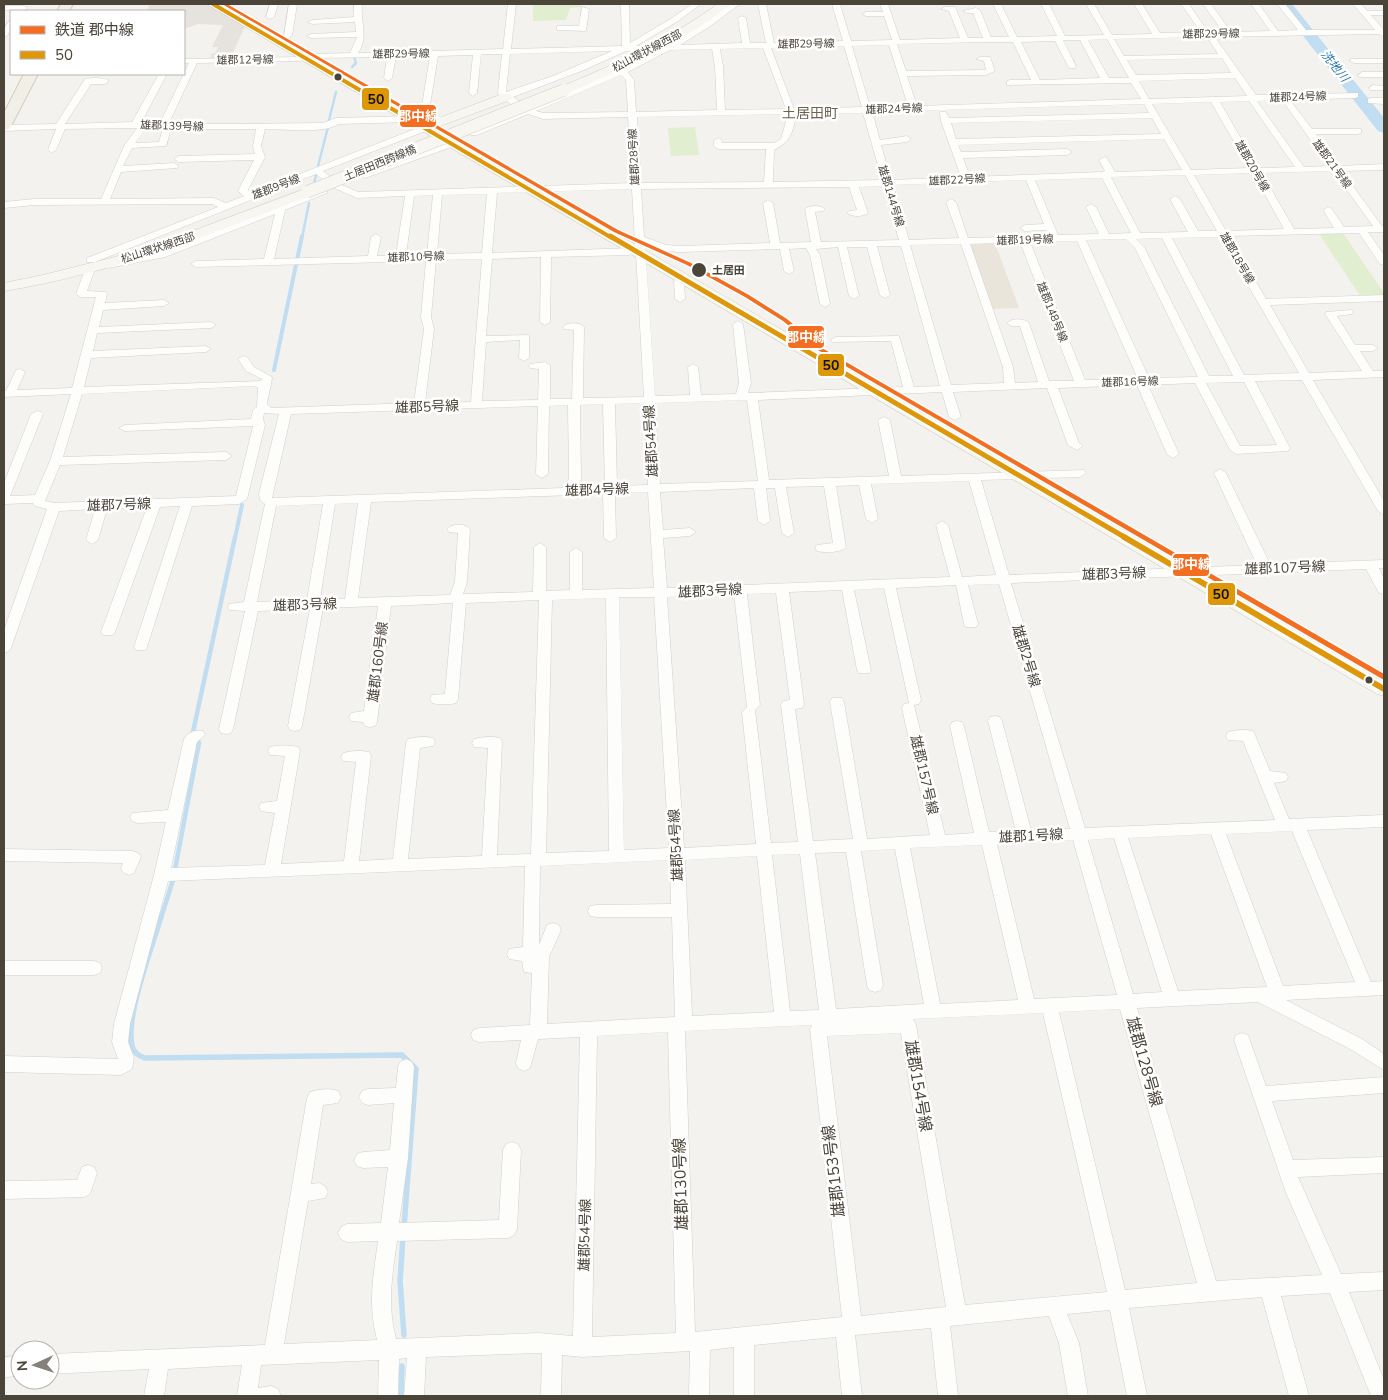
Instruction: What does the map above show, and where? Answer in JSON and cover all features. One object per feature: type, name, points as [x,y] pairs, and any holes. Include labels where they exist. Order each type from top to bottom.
[{"type":"main road","points":[[213,4],[412,119],[530,190],[639,247],[682,278],[1384,689]]},
{"type":"main road","name":"松山環状線西部","points":[[560,88],[641,48],[709,4]]},
{"type":"main road","name":"松山環状線西部","points":[[560,88],[613,70],[659,47],[702,21],[725,4]]},
{"type":"main road","points":[[4,127],[30,75]]},
{"type":"main road","name":"土居田西跨線橋","points":[[302,189],[560,88]]},
{"type":"main road","points":[[425,128],[506,97]]},
{"type":"main road","name":"松山環状線西部","points":[[4,287],[94,265],[182,240],[302,189]]},
{"type":"main road","name":"松山環状線西部","points":[[4,278],[94,265]]},
{"type":"street","points":[[268,15],[274,4]]},
{"type":"street","points":[[288,36],[293,4]]},
{"type":"street","points":[[352,55],[359,47],[361,34],[356,13],[358,4]]},
{"type":"street","points":[[512,4],[502,94],[506,97],[626,48],[672,23],[697,4]]},
{"type":"street","points":[[625,4],[626,48]]},
{"type":"street","points":[[474,133],[622,72],[673,47],[736,4]]},
{"type":"street","points":[[762,4],[768,45],[793,113],[785,139],[770,149],[768,185]]},
{"type":"street","name":"雄郡144号線","points":[[836,4],[955,417]]},
{"type":"street","points":[[884,4],[913,108]]},
{"type":"street","points":[[997,4],[1037,83]]},
{"type":"street","points":[[1045,4],[1072,66]]},
{"type":"street","name":"雄郡18号線","points":[[1090,4],[1384,511]]},
{"type":"street","points":[[1138,4],[1158,36]]},
{"type":"street","points":[[1185,4],[1192,19],[1208,34],[1224,56],[1301,169]]},
{"type":"street","points":[[1207,4],[1210,13],[1229,34]]},
{"type":"street","points":[[1255,4],[1276,33]]},
{"type":"street","points":[[1281,4],[1306,32]]},
{"type":"street","points":[[1357,4],[1383,33]]},
{"type":"street","points":[[4,8],[24,8]]},
{"type":"street","points":[[559,36],[583,29],[585,9]]},
{"type":"street","points":[[945,9],[952,9],[965,40]]},
{"type":"street","points":[[967,11],[976,10],[976,21],[988,40]]},
{"type":"street","points":[[1365,13],[1384,13]]},
{"type":"street","points":[[866,14],[888,14]]},
{"type":"street","points":[[1136,15],[1145,14]]},
{"type":"street","points":[[742,18],[746,46]]},
{"type":"street","points":[[312,22],[358,19]]},
{"type":"street","points":[[948,21],[957,21]]},
{"type":"street","name":"雄郡29号線","points":[[306,58],[324,52],[352,55],[507,51],[559,36],[626,48],[641,48],[1306,32],[1383,33]]},
{"type":"street","points":[[311,36],[361,34]]},
{"type":"street","points":[[694,34],[700,38],[701,45]]},
{"type":"street","points":[[1082,37],[1106,81]]},
{"type":"street","points":[[716,46],[721,112]]},
{"type":"street","points":[[470,91],[476,52]]},
{"type":"street","points":[[434,53],[425,112],[441,121]]},
{"type":"street","points":[[388,78],[392,54]]},
{"type":"street","points":[[1122,58],[1224,56]]},
{"type":"street","name":"雄郡12号線","points":[[185,61],[306,58]]},
{"type":"street","points":[[902,74],[986,73],[991,71],[987,59],[980,59]]},
{"type":"street","points":[[128,146],[163,144],[165,125],[194,61]]},
{"type":"street","points":[[1354,61],[1384,61]]},
{"type":"street","name":"雄郡28号線","points":[[622,72],[630,80],[639,247]]},
{"type":"street","points":[[104,203],[116,169],[163,75]]},
{"type":"street","points":[[1010,84],[1236,75]]},
{"type":"street","points":[[1370,82],[1384,75]]},
{"type":"street","points":[[52,150],[60,126],[88,81],[105,81]]},
{"type":"street","name":"雄郡24号線","points":[[506,97],[529,111],[543,116],[632,114],[685,108],[721,112],[865,110],[1147,101],[1210,97],[1355,96]]},
{"type":"street","name":"雄郡20号線","points":[[1210,97],[1291,232]]},
{"type":"street","name":"雄郡21号線","points":[[1284,97],[1382,230]]},
{"type":"street","points":[[1371,101],[1384,101]]},
{"type":"street","points":[[940,108],[966,179]]},
{"type":"street","points":[[945,121],[1154,115]]},
{"type":"street","name":"雄郡139号線","points":[[4,127],[165,125],[203,131],[238,131],[260,126],[322,126],[331,125],[336,121],[412,119]]},
{"type":"street","points":[[250,197],[243,191],[260,157],[257,146],[260,126]]},
{"type":"street","points":[[316,172],[425,128]]},
{"type":"street","points":[[1308,132],[1358,130]]},
{"type":"street","points":[[952,142],[1166,136]]},
{"type":"street","points":[[875,143],[907,139]]},
{"type":"street","points":[[718,141],[718,146],[774,146]]},
{"type":"street","points":[[4,648],[54,507],[39,503],[39,499],[56,461],[77,391],[102,294],[81,294],[94,265],[162,255],[337,186],[451,144]]},
{"type":"street","points":[[957,155],[1067,152]]},
{"type":"street","points":[[116,169],[260,157]]},
{"type":"street","points":[[1104,160],[1148,272],[1173,313],[1202,380],[1236,450],[1284,448],[1166,236]]},
{"type":"street","name":"雄郡22号線","points":[[530,190],[636,186],[854,184],[1076,175],[1384,167]]},
{"type":"street","name":"雄郡9号線","points":[[94,265],[155,232],[316,172],[337,186],[357,195],[530,190]]},
{"type":"street","points":[[1076,175],[1082,189]]},
{"type":"street","points":[[1028,177],[1055,239]]},
{"type":"street","points":[[852,214],[863,213],[854,184]]},
{"type":"street","points":[[476,405],[492,191]]},
{"type":"street","points":[[419,408],[430,329],[426,317],[438,192]]},
{"type":"street","points":[[401,258],[410,193]]},
{"type":"street","points":[[1174,199],[1194,235]]},
{"type":"street","points":[[4,205],[34,202],[214,201],[226,207]]},
{"type":"street","points":[[950,202],[1008,367],[1010,386]]},
{"type":"street","points":[[768,204],[788,271]]},
{"type":"street","points":[[1091,207],[1106,238]]},
{"type":"street","points":[[820,209],[810,209],[815,233],[813,246],[815,256],[814,273],[821,301]]},
{"type":"street","points":[[268,262],[280,210]]},
{"type":"street","points":[[1328,210],[1341,231]]},
{"type":"street","points":[[1025,228],[1050,227]]},
{"type":"street","points":[[1362,230],[1384,262]]},
{"type":"street","name":"雄郡19号線","points":[[639,247],[680,250],[1382,230]]},
{"type":"street","points":[[815,233],[826,233]]},
{"type":"street","points":[[372,259],[376,237]]},
{"type":"street","points":[[1081,238],[1173,454]]},
{"type":"street","name":"雄郡148号線","points":[[1024,240],[1081,384]]},
{"type":"street","points":[[871,244],[885,295]]},
{"type":"street","points":[[842,245],[854,296]]},
{"type":"street","name":"雄郡10号線","points":[[196,264],[546,254],[639,247]]},
{"type":"street","name":"雄郡54号線","points":[[639,247],[677,854],[680,1024]]},
{"type":"street","points":[[546,254],[546,290],[540,308],[546,322]]},
{"type":"street","points":[[680,298],[679,281],[682,278]]},
{"type":"street","points":[[535,290],[546,290]]},
{"type":"street","points":[[1263,302],[1384,298]]},
{"type":"street","points":[[98,307],[164,303]]},
{"type":"street","points":[[1348,312],[1330,314],[1369,374]]},
{"type":"street","points":[[1160,314],[1173,313]]},
{"type":"street","points":[[1012,323],[1024,323],[1048,385],[1076,446]]},
{"type":"street","points":[[92,330],[198,328],[211,325]]},
{"type":"street","points":[[568,327],[579,327],[575,479],[568,490]]},
{"type":"street","points":[[735,328],[736,357],[745,383],[761,484],[764,521]]},
{"type":"street","points":[[481,339],[525,337],[520,353]]},
{"type":"street","points":[[836,340],[895,338],[909,390]]},
{"type":"street","points":[[1352,348],[1373,348]]},
{"type":"street","points":[[86,355],[206,350]]},
{"type":"street","points":[[7,393],[77,391],[144,386],[263,385],[267,381],[267,377],[250,369],[243,359]]},
{"type":"street","points":[[578,366],[590,365]]},
{"type":"street","points":[[534,366],[545,366],[542,474]]},
{"type":"street","points":[[693,366],[696,398]]},
{"type":"street","points":[[7,393],[20,372]]},
{"type":"street","name":"雄郡16号線","points":[[877,392],[1384,374]]},
{"type":"street","points":[[125,428],[257,422],[259,410],[262,408],[260,405],[265,388],[263,385]]},
{"type":"street","name":"雄郡5号線","points":[[262,408],[271,411],[419,408],[543,402],[877,392]]},
{"type":"street","points":[[608,401],[610,538]]},
{"type":"street","points":[[226,729],[271,502],[266,500],[265,494],[286,410]]},
{"type":"street","points":[[37,414],[4,499],[39,499]]},
{"type":"street","name":"雄郡7号線","points":[[54,507],[239,500],[243,496],[245,488],[259,425],[257,422]]},
{"type":"street","points":[[881,423],[896,480]]},
{"type":"street","points":[[56,461],[226,456]]},
{"type":"street","name":"雄郡4号線","points":[[271,502],[1080,473]]},
{"type":"street","points":[[1218,476],[1239,524],[1265,568]]},
{"type":"street","name":"雄郡2号線","points":[[974,478],[1079,834]]},
{"type":"street","points":[[864,481],[872,519]]},
{"type":"street","points":[[821,548],[840,547],[829,482]]},
{"type":"street","points":[[780,484],[788,532]]},
{"type":"street","points":[[351,603],[365,498]]},
{"type":"street","points":[[295,726],[330,500]]},
{"type":"street","points":[[141,647],[187,502]]},
{"type":"street","points":[[106,628],[155,503]]},
{"type":"street","points":[[92,540],[102,505]]},
{"type":"street","points":[[942,525],[971,624]]},
{"type":"street","points":[[436,699],[452,698],[448,654],[458,599],[464,529],[453,529]]},
{"type":"street","points":[[657,534],[690,532]]},
{"type":"street","points":[[525,958],[535,859],[542,596],[540,547]]},
{"type":"street","points":[[576,552],[576,594]]},
{"type":"street","points":[[1370,564],[1384,590]]},
{"type":"street","name":"雄郡107号線","points":[[1185,572],[1384,564]]},
{"type":"street","name":"雄郡3号線","points":[[234,607],[576,594],[660,593],[847,584],[1185,572]]},
{"type":"street","name":"雄郡157号線","points":[[889,583],[940,841]]},
{"type":"street","points":[[847,584],[864,670]]},
{"type":"street","points":[[782,587],[807,848],[830,1022]]},
{"type":"street","points":[[740,589],[783,1018]]},
{"type":"street","points":[[612,593],[609,733],[618,856]]},
{"type":"street","name":"雄郡160号線","points":[[356,717],[370,719],[372,652],[386,602]]},
{"type":"street","points":[[837,702],[875,985]]},
{"type":"street","points":[[995,721],[1025,836]]},
{"type":"street","points":[[957,726],[1028,1006]]},
{"type":"street","points":[[1233,736],[1248,735],[1265,777],[1291,825],[1366,989]]},
{"type":"street","points":[[4,1064],[113,1067],[126,1064],[126,1058],[120,1042],[121,1033],[168,874],[174,816],[194,737]]},
{"type":"street","points":[[400,864],[414,797],[413,743],[428,742]]},
{"type":"street","points":[[479,743],[495,742],[486,799],[489,861]]},
{"type":"street","points":[[272,870],[293,751],[275,752]]},
{"type":"street","points":[[348,757],[364,756],[350,867]]},
{"type":"street","points":[[1265,777],[1281,777]]},
{"type":"street","points":[[266,807],[283,807]]},
{"type":"street","points":[[137,817],[174,816]]},
{"type":"street","name":"雄郡1号線","points":[[168,874],[677,854],[1025,836],[1384,821]]},
{"type":"street","points":[[1216,828],[1277,993]]},
{"type":"street","points":[[1119,832],[1172,998]]},
{"type":"street","name":"雄郡128号線","points":[[1079,834],[1209,1292]]},
{"type":"street","points":[[901,843],[933,1010]]},
{"type":"street","points":[[4,855],[85,863],[133,857],[129,869]]},
{"type":"street","points":[[596,912],[679,910]]},
{"type":"street","points":[[524,1063],[535,1032],[541,957],[553,930]]},
{"type":"street","points":[[4,968],[94,968]]},
{"type":"street","points":[[480,1035],[783,1018],[830,1022],[933,1010],[1384,988]]},
{"type":"street","points":[[1259,993],[1356,1044],[1384,1063]]},
{"type":"street","points":[[1049,1004],[1118,1300],[1137,1396]]},
{"type":"street","name":"雄郡154号線","points":[[830,1022],[908,1025],[948,1316]]},
{"type":"street","name":"雄郡153号線","points":[[830,1022],[818,1029],[849,1326]]},
{"type":"street","name":"雄郡130号線","points":[[680,1024],[693,1342],[699,1396]]},
{"type":"street","name":"雄郡54号線","points":[[582,1348],[589,1029]]},
{"type":"street","points":[[1242,1040],[1286,1168],[1336,1284],[1381,1396]]},
{"type":"street","points":[[388,1396],[389,1349],[381,1318],[380,1292],[398,1232],[399,1158],[406,1067]]},
{"type":"street","points":[[1260,1094],[1384,1085]]},
{"type":"street","points":[[368,1097],[404,1095]]},
{"type":"street","points":[[273,1354],[316,1098],[332,1097]]},
{"type":"street","points":[[348,1233],[508,1229],[512,1150]]},
{"type":"street","points":[[363,1160],[399,1158]]},
{"type":"street","points":[[1286,1168],[1384,1165]]},
{"type":"street","points":[[4,1190],[84,1188],[88,1173]]},
{"type":"street","points":[[300,1193],[319,1192]]},
{"type":"street","points":[[60,1364],[538,1343],[582,1348],[693,1342],[1118,1300],[1384,1281]]},
{"type":"street","points":[[1269,1288],[1299,1396]]},
{"type":"street","points":[[1054,1306],[1069,1343],[1078,1396]]},
{"type":"street","points":[[948,1316],[948,1396]]},
{"type":"street","points":[[849,1326],[852,1396]]},
{"type":"street","points":[[744,1338],[744,1396]]},
{"type":"street","points":[[551,1396],[552,1346]]},
{"type":"street","points":[[414,1396],[417,1348]]},
{"type":"street","points":[[247,1396],[253,1355]]},
{"type":"street","points":[[154,1396],[160,1359]]},
{"type":"street","points":[[263,1396],[271,1396]]},
{"type":"shaded area","points":[[150,4],[206,4],[245,26],[230,59],[207,59],[213,56],[209,55],[215,53],[218,47],[212,47],[223,25],[198,24],[185,29],[185,10],[147,10]]},
{"type":"shaded area","points":[[995,243],[1019,308],[991,309],[968,244]]},
{"type":"green space","points":[[533,4],[581,4],[581,7],[570,8],[566,20],[533,21]]},
{"type":"green space","points":[[695,127],[699,155],[671,156],[668,128]]},
{"type":"green space","points":[[1343,233],[1384,293],[1384,296],[1361,297],[1319,234]]},
{"type":"waterway","name":"洗地川","points":[[1285,4],[1384,128]]},
{"type":"waterway","points":[[352,67],[356,63],[354,57]]},
{"type":"waterway","points":[[328,124],[336,92]]},
{"type":"waterway","points":[[318,166],[328,127]]},
{"type":"waterway","points":[[313,188],[316,175]]},
{"type":"waterway","points":[[302,238],[309,203]]},
{"type":"waterway","points":[[274,370],[302,236]]},
{"type":"waterway","points":[[235,538],[242,505]]},
{"type":"waterway","points":[[161,918],[173,880],[199,743],[193,732],[235,537]]},
{"type":"waterway","points":[[161,917],[140,982],[132,1018],[132,1046],[138,1055],[145,1058],[402,1055],[416,1069],[404,1227]]},
{"type":"waterway","points":[[403,1237],[400,1281],[404,1335]]},
{"type":"waterway","points":[[401,1396],[402,1366]]},
{"type":"rail line","name":"郡中線","points":[[224,4],[616,231],[689,264],[747,296],[785,320],[820,349],[1384,677]]},
{"type":"transit line","name":"50","points":[[213,4],[1384,689]]},
{"type":"place","name":"土居田","points":[[699,270]]},
{"type":"district","name":"土居田町","points":[[810,113]]}]
